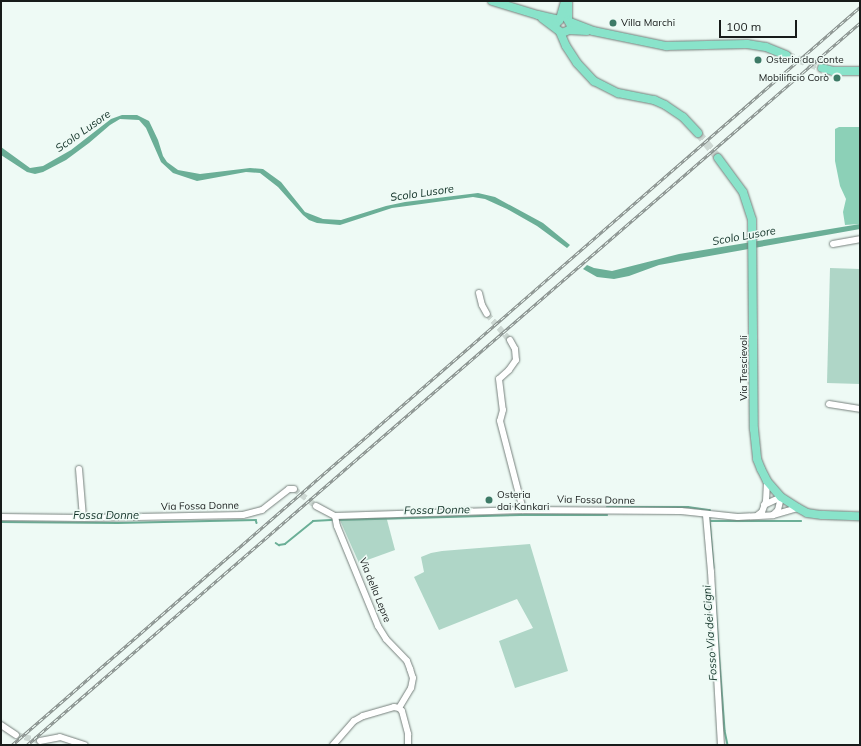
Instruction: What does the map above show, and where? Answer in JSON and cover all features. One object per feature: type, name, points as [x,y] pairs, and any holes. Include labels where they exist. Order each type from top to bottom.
[{"type":"main road","points":[[492,1],[538,15],[564,25],[666,46],[712,44],[758,45],[786,55]]},
{"type":"main road","points":[[565,1],[564,25],[570,52],[582,70],[594,82],[618,93],[654,100],[665,105],[683,117],[698,133]]},
{"type":"main road","points":[[564,25],[568,1]]},
{"type":"main road","points":[[822,68],[833,72],[860,71]]},
{"type":"main road","name":"Via Trescievoli","points":[[718,158],[743,192],[750,212],[752,233],[754,429],[758,459],[767,481],[781,497],[798,508],[814,514],[860,516]]},
{"type":"street","points":[[833,244],[860,239]]},
{"type":"street","points":[[479,294],[482,305],[487,314]]},
{"type":"street","points":[[510,340],[515,349],[516,360],[509,370],[499,379],[503,410],[500,421],[523,510]]},
{"type":"street","points":[[829,404],[860,409]]},
{"type":"street","points":[[79,469],[83,518]]},
{"type":"street","points":[[758,515],[762,512],[764,505],[767,481]]},
{"type":"street","name":"Via Fossa Donne","points":[[1,517],[83,518],[243,515],[262,510],[289,489],[294,489]]},
{"type":"street","points":[[764,505],[781,497]]},
{"type":"street","points":[[773,515],[778,510],[781,497]]},
{"type":"street","name":"Via Fossa Donne","points":[[316,506],[335,518],[523,510],[681,511],[706,515],[738,517],[773,515],[798,508]]},
{"type":"street","points":[[706,515],[711,572],[721,745]]},
{"type":"street","name":"Via della Lepre","points":[[335,518],[378,626],[386,639],[407,661],[413,678],[411,688],[398,708]]},
{"type":"street","points":[[333,745],[351,725],[363,716],[394,708],[398,708],[402,711],[407,726],[408,745]]},
{"type":"street","points":[[1,725],[16,735]]},
{"type":"street","points":[[40,741],[60,737],[84,745]]},
{"type":"shaded area","points":[[122,115],[137,115],[149,121],[158,140],[163,156],[167,162],[178,170],[200,174],[250,168],[263,169],[281,182],[305,212],[323,219],[341,220],[386,206],[405,202],[478,193],[495,197],[543,223],[570,245],[567,248],[537,226],[507,209],[485,199],[473,197],[392,208],[340,225],[317,223],[309,220],[303,215],[278,187],[260,173],[246,172],[197,181],[173,173],[161,162],[146,128],[139,120],[120,119],[110,125],[66,160],[43,172],[35,174],[27,172],[1,155],[1,147],[30,168],[43,166],[71,150],[111,119]]},
{"type":"shaded area","points":[[839,127],[860,127],[860,224],[845,225],[843,212],[846,199],[840,186],[835,161],[835,129]]},
{"type":"shaded area","points":[[860,224],[860,229],[659,265],[629,276],[614,279],[597,277],[583,269],[587,265],[594,268],[612,271],[679,254]]},
{"type":"shaded area","points":[[830,268],[860,269],[860,384],[827,383]]},
{"type":"shaded area","points":[[386,516],[395,550],[359,563],[339,518]]},
{"type":"shaded area","points":[[530,544],[568,671],[515,688],[499,641],[533,628],[517,599],[439,630],[414,577],[424,572],[421,557],[431,553]]},
{"type":"waterway","name":"Fosso Via dei Cigni","points":[[607,507],[688,507],[710,511]]},
{"type":"waterway","name":"Fossa Donne","points":[[339,520],[520,515],[607,515]]},
{"type":"waterway","name":"Fosso Via dei Cigni","points":[[710,519],[714,568]]},
{"type":"waterway","name":"Fossa Donne","points":[[1,522],[118,523],[256,520],[257,523]]},
{"type":"waterway","name":"Fossa Donne","points":[[276,543],[279,545],[285,544],[313,521],[335,520]]},
{"type":"waterway","points":[[710,521],[801,521]]},
{"type":"waterway","name":"Fosso Via dei Cigni","points":[[714,580],[725,731],[728,745]]},
{"type":"tunnel","points":[[786,55],[822,68]]},
{"type":"tunnel","points":[[698,133],[718,158]]},
{"type":"tunnel","points":[[487,314],[510,340]]},
{"type":"tunnel","points":[[294,489],[316,506]]},
{"type":"tunnel","points":[[16,735],[40,741]]},
{"type":"railway","points":[[12,745],[860,7]]},
{"type":"railway","points":[[27,745],[860,23]]},
{"type":"place","name":"Villa Marchi","points":[[613,23]]},
{"type":"place","name":"Osteria da Conte","points":[[758,60]]},
{"type":"place","name":"Mobilificio Corò","points":[[837,78]]},
{"type":"place","name":"Osteria dai Kankari","points":[[489,500]]},
{"type":"water label","name":"Scolo Lusore","points":[[83,131]]},
{"type":"water label","name":"Scolo Lusore","points":[[422,193]]},
{"type":"water label","name":"Scolo Lusore","points":[[744,236]]}]
